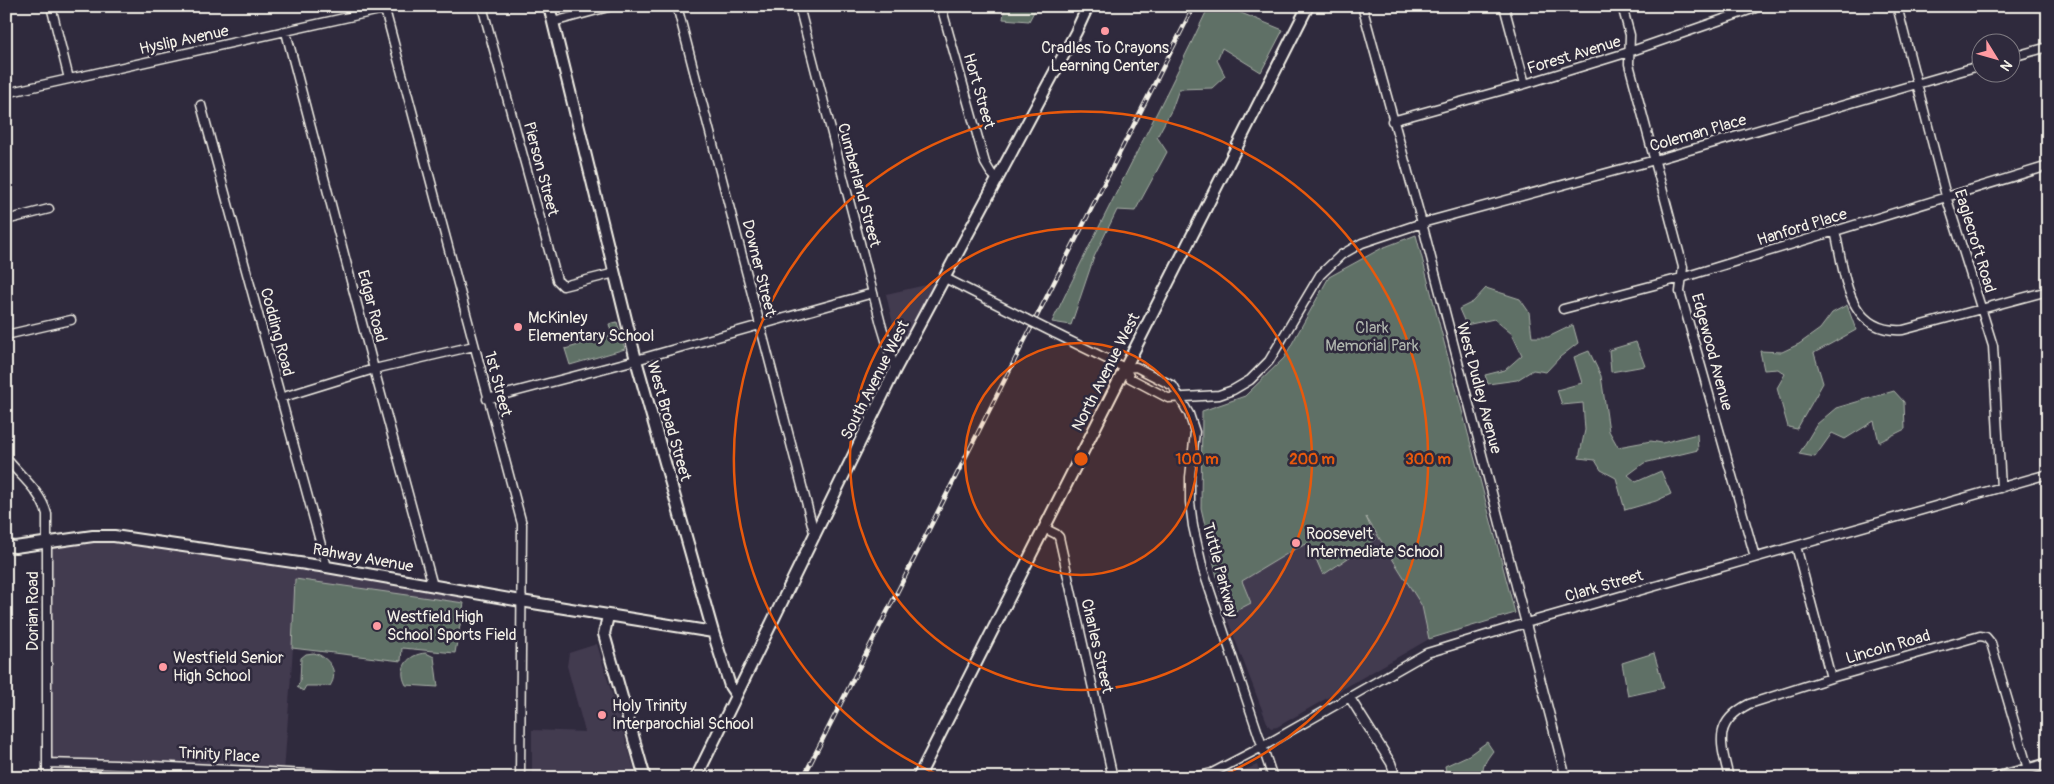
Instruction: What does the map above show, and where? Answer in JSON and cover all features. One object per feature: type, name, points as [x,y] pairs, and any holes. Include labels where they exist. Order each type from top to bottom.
[{"type":"main road","name":"West Broad Street","points":[[549,6],[636,360],[713,632],[730,686],[736,694]]},
{"type":"main road","name":"South Avenue West","points":[[697,776],[895,370],[1076,32],[1088,6]]},
{"type":"main road","name":"North Avenue West","points":[[918,778],[1308,6]]},
{"type":"main road","name":"Rahway Avenue","points":[[6,546],[47,543],[93,536],[114,536],[327,566],[608,616],[713,632]]},
{"type":"main road","points":[[608,616],[604,634],[645,778]]},
{"type":"main road","points":[[1996,778],[2048,764]]},
{"type":"street","points":[[51,6],[69,80]]},
{"type":"street","name":"Hyslip Avenue","points":[[6,93],[398,6]]},
{"type":"street","name":"Pierson Street","points":[[482,6],[557,280],[563,286],[615,273]]},
{"type":"street","points":[[553,22],[612,6]]},
{"type":"street","name":"Downer Street","points":[[677,6],[815,536]]},
{"type":"street","name":"Cumberland Street","points":[[799,6],[895,370]]},
{"type":"street","name":"Hort Street","points":[[941,6],[985,163],[997,179]]},
{"type":"street","name":"West Dudley Avenue","points":[[1362,6],[1392,121],[1422,223],[1566,778]]},
{"type":"street","points":[[1504,6],[1525,84]]},
{"type":"street","name":"Edgewood Avenue","points":[[1622,6],[1630,35],[1628,64],[1683,267],[1680,292],[1755,557]]},
{"type":"street","name":"Forest Avenue","points":[[1392,121],[1525,84],[1629,52],[1761,6]]},
{"type":"street","name":"Eaglecroft Road","points":[[1897,6],[1946,196],[1993,346],[2001,488]]},
{"type":"street","name":"1st Street","points":[[384,8],[487,399],[522,524],[520,778]]},
{"type":"street","name":"Edgar Road","points":[[286,32],[374,369],[434,586]]},
{"type":"street","points":[[2022,54],[2048,47]]},
{"type":"street","name":"Coleman Place","points":[[1422,223],[1654,160],[1972,69]]},
{"type":"street","name":"Codding Road","points":[[201,105],[327,566]]},
{"type":"street","name":"Hanford Place","points":[[1563,309],[1681,278],[2048,166]]},
{"type":"street","points":[[6,220],[49,209]]},
{"type":"street","name":"Tuttle Parkway","points":[[1125,368],[1130,378],[1168,398],[1219,395],[1233,390],[1250,380],[1269,361],[1320,275],[1340,256],[1362,243],[1422,223]]},
{"type":"street","points":[[1835,231],[1852,302],[1863,318],[1875,326],[1884,329],[1903,330],[2048,291]]},
{"type":"street","name":"Tuttle Parkway","points":[[945,278],[1125,368],[1136,367],[1173,386],[1181,398],[1195,432],[1195,451],[1190,477],[1190,502],[1193,526],[1203,570],[1273,778]]},
{"type":"street","points":[[487,399],[760,326],[873,292]]},
{"type":"street","points":[[6,335],[71,320]]},
{"type":"street","points":[[280,398],[374,369],[474,346]]},
{"type":"street","name":"Dorian Road","points":[[6,458],[37,491],[44,502],[47,514],[47,778]]},
{"type":"street","name":"Clark Street","points":[[1190,778],[1212,773],[1262,747],[1427,654],[1526,623],[2048,474]]},
{"type":"street","name":"Charles Street","points":[[1044,528],[1059,537],[1113,778]]},
{"type":"street","points":[[1796,546],[1831,678]]},
{"type":"street","name":"Lincoln Road","points":[[1730,778],[1720,740],[1725,723],[1731,716],[1749,704],[1831,678],[1980,636],[1986,637],[1991,643],[2028,769]]},
{"type":"street","points":[[1350,698],[1391,763],[1396,778]]},
{"type":"street","name":"Trinity Place","points":[[47,763],[151,766],[389,778]]},
{"type":"street","points":[[6,774],[13,778]]},
{"type":"shaded area","points":[[935,283],[909,338],[896,337],[886,294]]},
{"type":"shaded area","name":"Roosevelt Intermediate School","points":[[1284,358],[1363,511],[1422,606],[1429,639],[1277,727],[1271,728],[1268,725],[1226,616],[1201,508],[1202,411],[1245,396]]},
{"type":"shaded area","points":[[93,536],[464,592],[455,653],[402,648],[401,661],[293,648],[284,772],[47,763],[47,543]]},
{"type":"shaded area","points":[[597,644],[636,775],[622,778],[532,778],[532,730],[585,732],[567,666],[569,653]]},
{"type":"shaded area","points":[[1257,765],[1261,778],[1227,778],[1227,777]]},
{"type":"green space","points":[[1005,6],[1037,6],[1029,21],[1003,19]]},
{"type":"green space","points":[[1209,6],[1231,6],[1229,8],[1283,30],[1261,72],[1222,48],[1217,60],[1225,76],[1212,88],[1179,89],[1172,109],[1157,137],[1167,152],[1135,211],[1117,210],[1094,257],[1071,325],[1052,322],[1171,85]]},
{"type":"green space","name":"Clark Memorial Park","points":[[1416,235],[1515,613],[1429,639],[1422,606],[1366,517],[1376,539],[1323,575],[1309,543],[1295,549],[1242,581],[1251,603],[1226,616],[1201,508],[1202,411],[1245,396],[1284,358],[1329,277],[1382,248]]},
{"type":"green space","points":[[1486,288],[1520,299],[1529,312],[1532,337],[1548,337],[1573,325],[1578,343],[1560,357],[1546,372],[1533,370],[1517,380],[1488,384],[1485,375],[1505,370],[1522,355],[1512,334],[1494,319],[1466,325],[1459,309],[1473,302]]},
{"type":"green space","points":[[1847,305],[1856,330],[1814,353],[1823,383],[1797,429],[1788,427],[1777,388],[1785,374],[1778,369],[1764,370],[1760,351],[1782,352],[1799,344],[1820,329],[1832,313]]},
{"type":"green space","points":[[617,322],[625,349],[570,365],[565,349],[612,335],[609,324]]},
{"type":"green space","points":[[1636,342],[1645,366],[1611,372],[1609,350]]},
{"type":"green space","points":[[1589,351],[1601,376],[1609,431],[1618,447],[1651,441],[1662,443],[1697,434],[1698,450],[1644,463],[1628,475],[1636,482],[1661,471],[1671,494],[1656,501],[1625,510],[1616,478],[1601,470],[1595,460],[1579,458],[1585,430],[1583,403],[1562,405],[1557,390],[1582,383],[1574,357]]},
{"type":"green space","points":[[1894,391],[1904,402],[1905,429],[1879,442],[1874,421],[1845,439],[1832,433],[1815,457],[1799,454],[1817,424],[1836,408]]},
{"type":"green space","name":"Westfield High School Sports Field","points":[[295,579],[464,603],[455,653],[402,648],[401,661],[292,648]]},
{"type":"green space","points":[[314,653],[324,658],[331,665],[334,675],[333,680],[330,686],[306,686],[303,691],[297,687],[300,682],[301,658],[306,654]]},
{"type":"green space","points":[[426,653],[434,657],[438,687],[406,685],[403,673],[406,663],[414,656]]},
{"type":"green space","points":[[1654,653],[1664,688],[1628,696],[1622,663]]},
{"type":"green space","points":[[1487,742],[1493,751],[1486,760],[1483,771],[1484,778],[1447,778],[1445,766],[1469,755]]},
{"type":"railway","points":[[803,778],[1194,6]]},
{"type":"place","name":"Cradles To Crayons Learning Center","points":[[1105,31]]},
{"type":"place","name":"McKinley Elementary School","points":[[518,327]]},
{"type":"place","name":"Roosevelt Intermediate School","points":[[1296,543]]},
{"type":"place","name":"Westfield High School Sports Field","points":[[377,626]]},
{"type":"place","name":"Westfield Senior High School","points":[[163,667]]},
{"type":"place","name":"Holy Trinity Interparochial School","points":[[602,715]]}]
